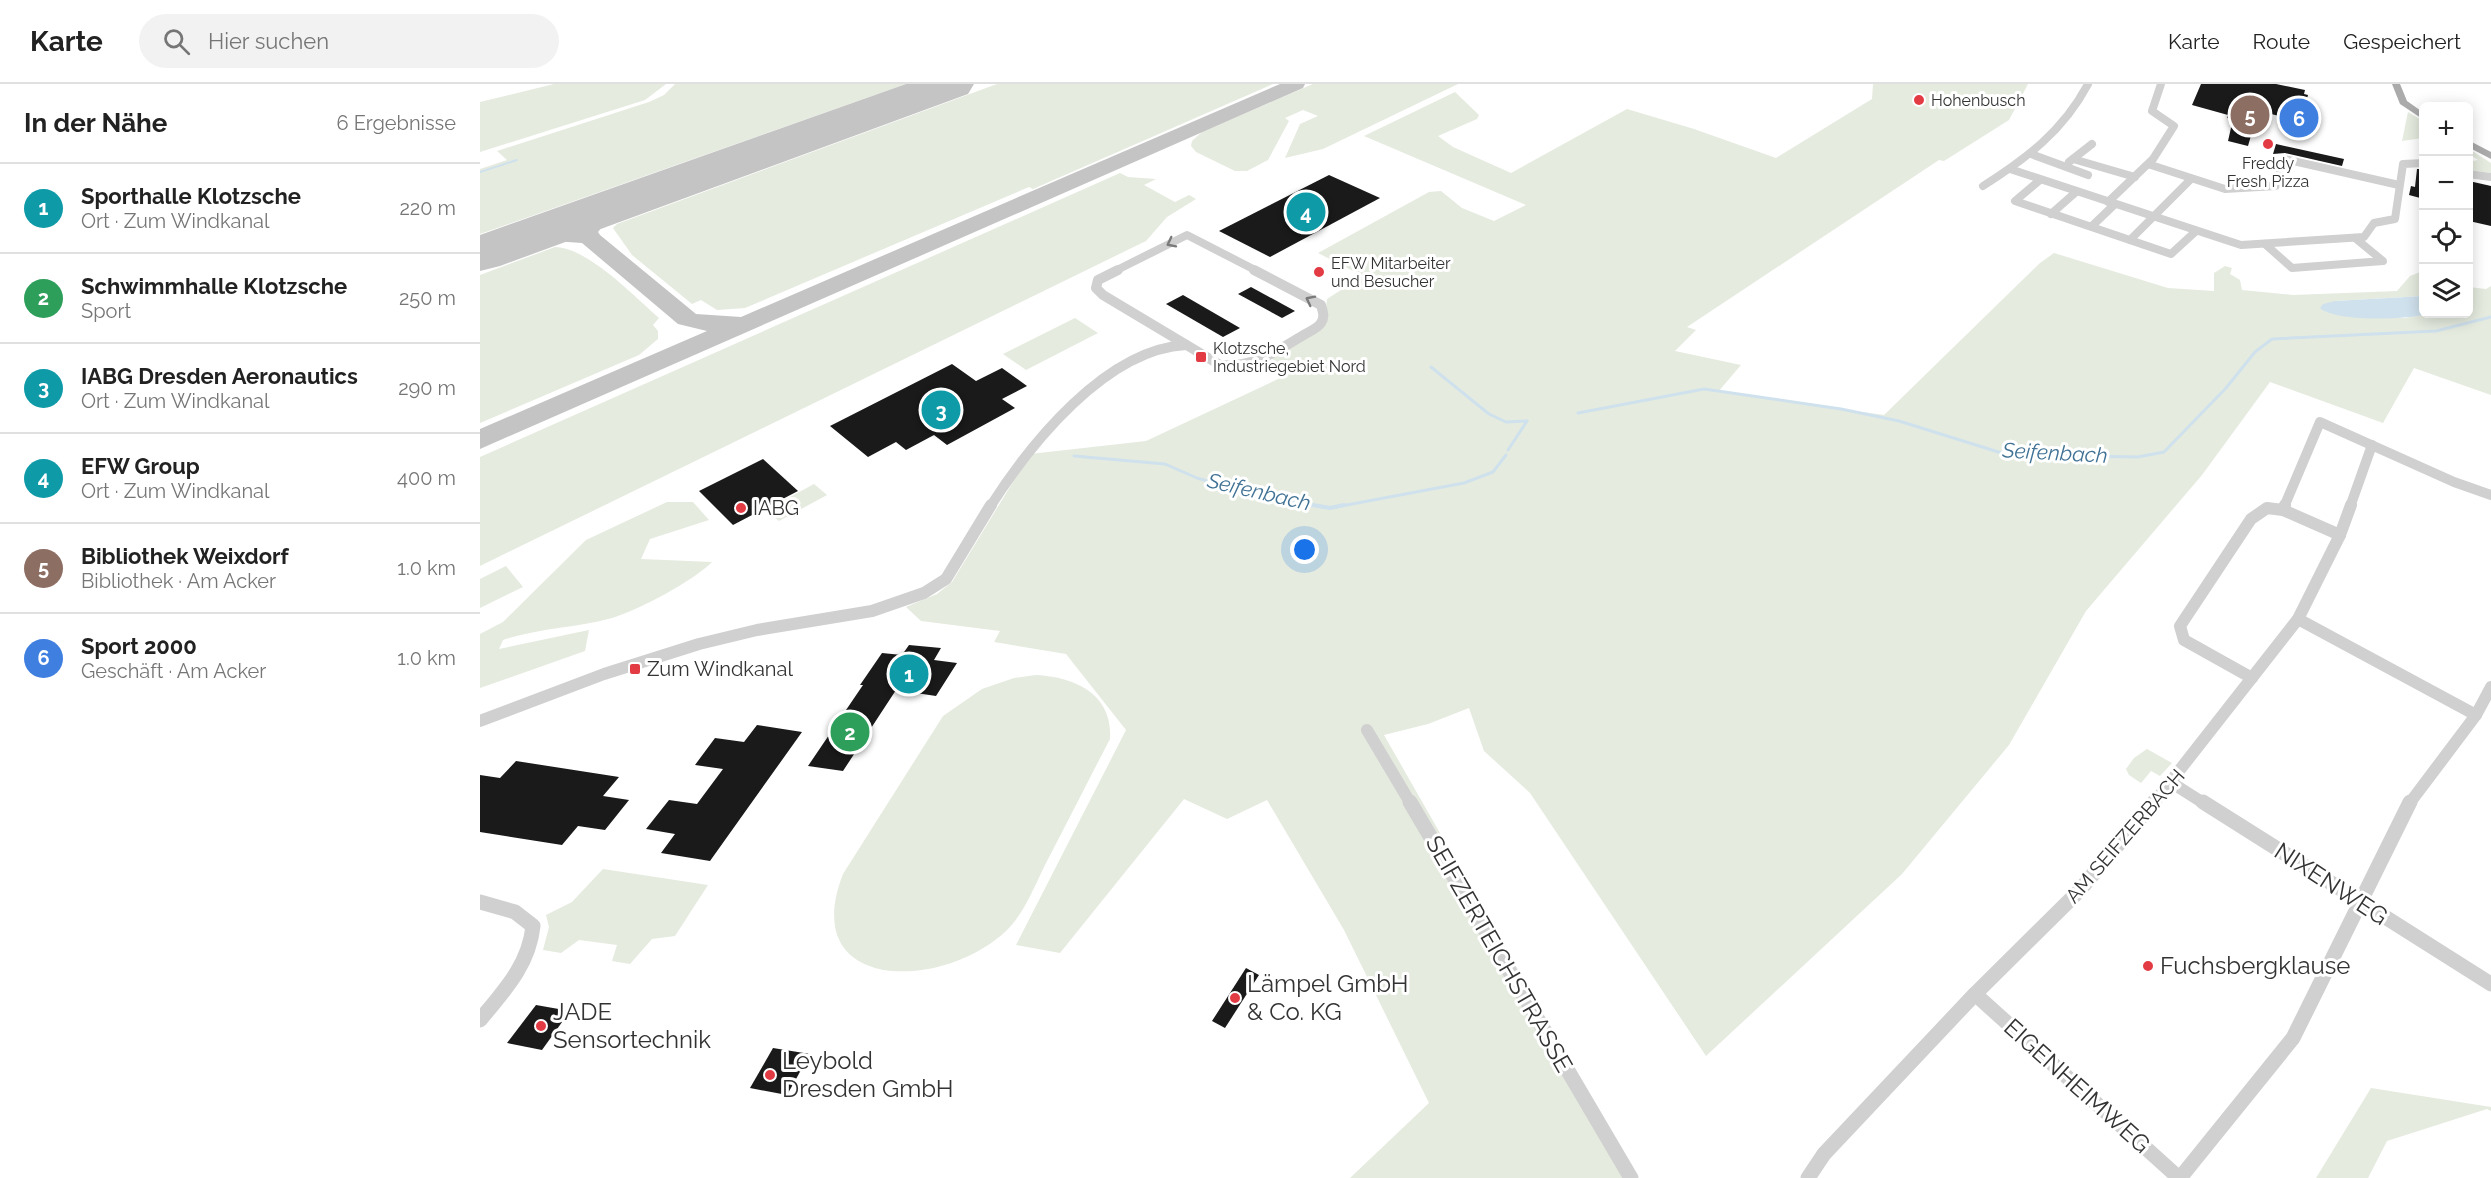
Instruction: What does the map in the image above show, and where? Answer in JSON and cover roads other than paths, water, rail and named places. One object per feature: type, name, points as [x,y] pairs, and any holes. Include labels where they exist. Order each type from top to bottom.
[{"type":"main road","points":[[2396,84],[2403,102],[2419,113]]},
{"type":"main road","points":[[2473,145],[2491,156]]},
{"type":"street","points":[[1983,186],[2031,154],[2055,134],[2079,102],[2088,84]]},
{"type":"street","points":[[2092,226],[2135,177],[2151,165],[2164,147],[2174,126],[2152,111],[2161,84]]},
{"type":"street","points":[[2064,166],[2092,144]]},
{"type":"street","points":[[2031,154],[2088,175]]},
{"type":"street","points":[[2073,159],[2135,177]]},
{"type":"street","points":[[2151,165],[2225,189],[2276,186],[2284,159],[2399,185]]},
{"type":"street","points":[[2010,169],[2195,232],[2241,245],[2364,237],[2374,223],[2395,219],[2403,164],[2419,164]]},
{"type":"street","points":[[2051,214],[2097,167]]},
{"type":"street","points":[[2473,175],[2491,177]]},
{"type":"street","points":[[2130,240],[2191,179]]},
{"type":"street","points":[[2040,180],[2015,201],[2170,254],[2195,232]]},
{"type":"street","points":[[1187,235],[1321,305],[1324,316],[1320,325],[1249,365],[1237,367],[1220,365],[1162,330],[1103,295],[1096,288],[1098,280],[1187,235]]},
{"type":"street","points":[[2265,244],[2292,268],[2383,261],[2355,238]]},
{"type":"street","points":[[1154,349],[1162,330]]},
{"type":"street","points":[[480,721],[684,648],[750,631],[894,605],[932,590],[946,579],[1013,470],[1044,431],[1090,389],[1154,349],[1186,345]]},
{"type":"street","points":[[2283,510],[2320,422],[2454,482],[2491,495]]},
{"type":"street","name":"AM SEIFZERBACH","points":[[1808,1178],[1824,1154],[1975,994],[2079,891],[2172,783],[2298,619],[2340,534],[2372,445]]},
{"type":"street","points":[[2252,678],[2184,640],[2180,626],[2251,519],[2267,508],[2283,510],[2340,534]]},
{"type":"street","points":[[2298,619],[2476,715]]},
{"type":"street","points":[[2179,1178],[2293,1038],[2358,902],[2408,805],[2476,715],[2491,687]]},
{"type":"street","name":"SEIFZERTEICHSTRASSE","points":[[1367,730],[1631,1178]]},
{"type":"street","name":"NIXENWEG","points":[[2172,783],[2491,984]]},
{"type":"street","points":[[480,902],[513,909],[524,915],[533,926],[533,941],[528,956],[480,1020]]},
{"type":"street","name":"EIGENHEIMWEG","points":[[1975,994],[2179,1178]]},
{"type":"water","points":[[2419,296],[2419,316],[2355,318],[2328,313],[2320,308],[2323,304],[2335,301]]},
{"type":"waterway","points":[[480,172],[517,160]]},
{"type":"waterway","name":"Seifenbach","points":[[1578,413],[1704,389],[1841,409],[1899,421],[2008,455],[2138,457],[2164,452],[2226,388],[2255,352],[2272,339],[2436,331],[2491,317]]},
{"type":"waterway","points":[[1431,367],[1489,414],[1506,422],[1527,421],[1508,450]]},
{"type":"waterway","name":"Seifenbach","points":[[1336,507],[1464,483],[1493,472],[1506,455]]},
{"type":"waterway","name":"Seifenbach","points":[[1074,456],[1165,464],[1197,478],[1267,498],[1323,507]]},
{"type":"waterway","name":"Seifenbach","points":[[1313,505],[1330,508],[1344,505]]},
{"type":"place","name":"Hohenbusch","points":[[1919,100]]},
{"type":"place","name":"Bibliothek Weixdorf","points":[[2250,115]]},
{"type":"place","name":"Sport 2000","points":[[2299,118]]},
{"type":"place","name":"Freddy Fresh Pizza","points":[[2268,144]]},
{"type":"place","name":"EFW Group","points":[[1306,212]]},
{"type":"place","name":"EFW Mitarbeiter und Besucher","points":[[1319,272]]},
{"type":"place","name":"Klotzsche, Industriegebiet Nord","points":[[1201,357]]},
{"type":"place","name":"IABG Dresden Aeronautics","points":[[941,410]]},
{"type":"place","name":"IABG","points":[[741,508]]},
{"type":"place","name":"Zum Windkanal","points":[[635,669]]},
{"type":"place","name":"Sporthalle Klotzsche","points":[[909,674]]},
{"type":"place","name":"Schwimmhalle Klotzsche","points":[[850,732]]},
{"type":"place","name":"Fuchsbergklause","points":[[2148,966]]},
{"type":"place","name":"Lämpel GmbH & Co. KG","points":[[1235,998]]},
{"type":"place","name":"JADE Sensortechnik","points":[[541,1026]]},
{"type":"place","name":"Leybold Dresden GmbH","points":[[770,1075]]}]
